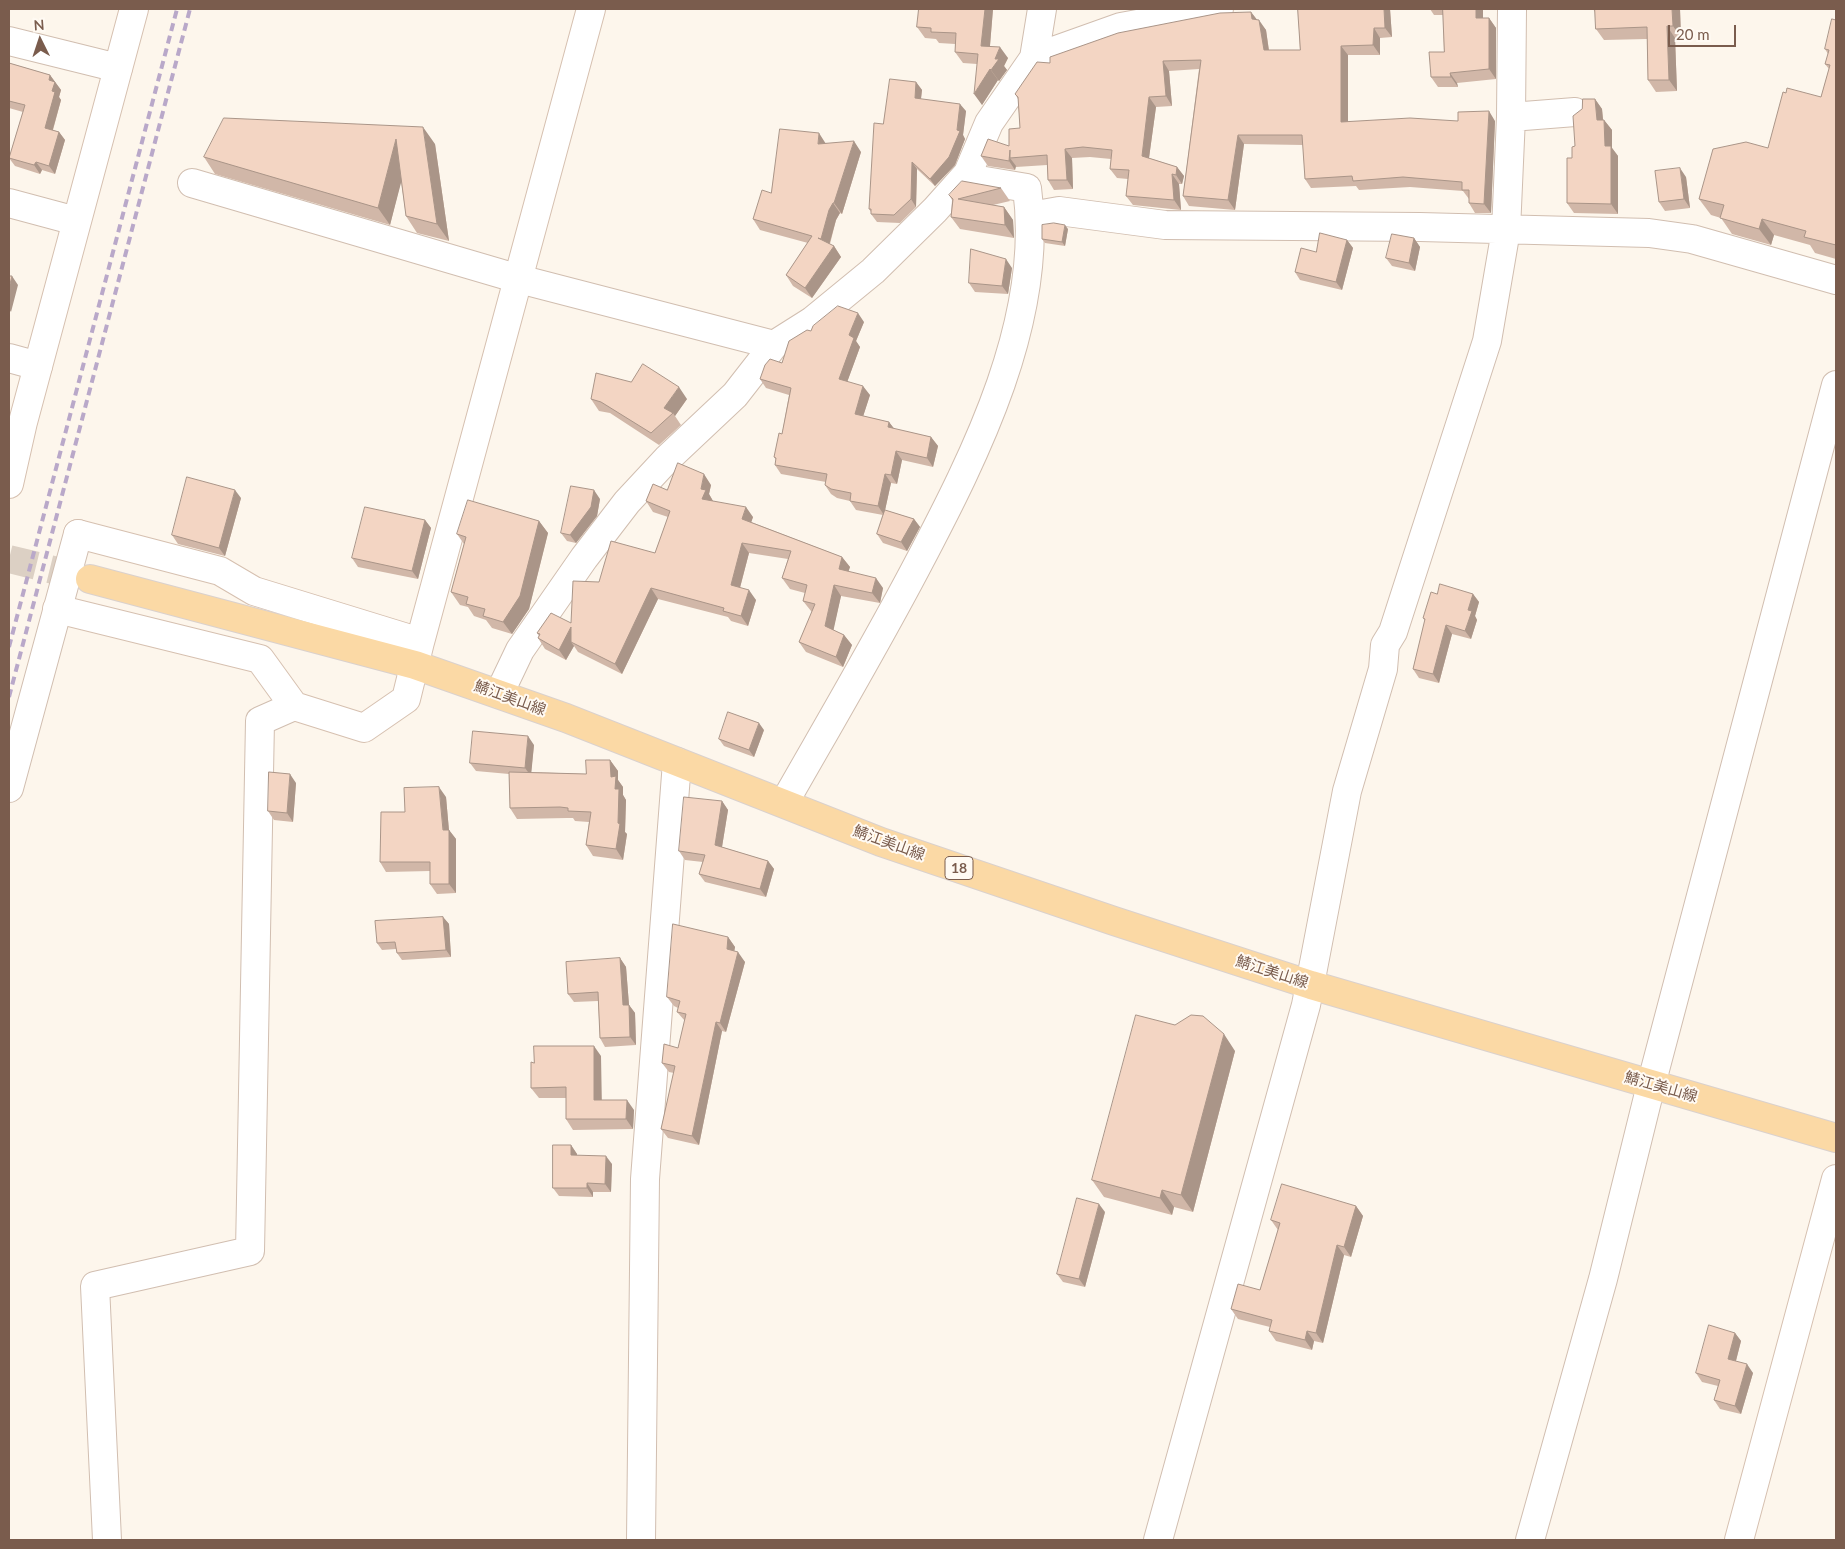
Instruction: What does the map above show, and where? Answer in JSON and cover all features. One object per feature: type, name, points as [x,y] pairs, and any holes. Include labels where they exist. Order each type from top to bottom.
[{"type":"main road","name":"鯖江美山線","points":[[90,579],[417,653],[499,694],[881,842],[1311,985],[1836,1138]]},
{"type":"street","points":[[9,484],[76,221],[134,9]]},
{"type":"street","points":[[57,609],[260,659],[294,706],[364,728],[406,699],[591,9]]},
{"type":"street","points":[[499,694],[520,650],[584,558],[627,502],[667,459],[735,394],[774,345],[812,321],[873,271],[935,210],[968,173],[989,123],[1034,58],[1042,9]]},
{"type":"street","points":[[1034,58],[1121,27],[1219,9]]},
{"type":"street","points":[[1158,1540],[1311,985],[1347,791],[1383,669],[1385,645],[1393,632],[1487,341],[1506,230],[1511,116],[1512,9]]},
{"type":"street","points":[[9,41],[118,68]]},
{"type":"street","points":[[1511,116],[1575,112]]},
{"type":"street","points":[[784,803],[886,625],[952,500],[999,391],[1028,284],[1031,216],[1027,188],[979,180],[968,173]]},
{"type":"street","points":[[192,183],[519,279],[774,345]]},
{"type":"street","points":[[9,203],[76,221]]},
{"type":"street","points":[[1031,216],[1059,211],[1165,226],[1649,233],[1692,239],[1836,280]]},
{"type":"street","points":[[9,358],[38,366]]},
{"type":"street","points":[[1530,1540],[1603,1279],[1651,1085],[1836,385]]},
{"type":"street","points":[[9,788],[78,534],[220,571],[254,591],[417,653]]},
{"type":"street","points":[[106,1540],[95,1286],[250,1251],[260,721],[294,706]]},
{"type":"street","points":[[641,1540],[645,1179],[677,762]]},
{"type":"street","points":[[1739,1540],[1836,1179]]},
{"type":"building","points":[[919,9],[985,9],[981,46],[1000,47],[995,59],[999,59],[990,69],[974,94],[978,54],[955,52],[956,33],[931,32],[931,28],[917,27]]},
{"type":"building","points":[[1298,9],[1384,9],[1385,28],[1374,28],[1373,45],[1341,46],[1341,122],[1410,118],[1458,121],[1458,112],[1489,111],[1484,204],[1469,203],[1469,190],[1462,190],[1462,182],[1403,177],[1353,181],[1352,176],[1305,179],[1302,135],[1238,135],[1228,200],[1183,196],[1201,60],[1163,61],[1166,96],[1149,97],[1142,156],[1177,167],[1176,175],[1172,174],[1174,200],[1126,196],[1129,170],[1110,169],[1112,150],[1083,147],[1065,149],[1067,180],[1048,180],[1047,155],[1010,158],[1010,150],[1009,161],[981,156],[988,139],[1009,146],[1009,129],[1020,128],[1018,97],[1015,94],[1037,62],[1050,63],[1050,57],[1118,33],[1220,13],[1251,12],[1252,19],[1259,20],[1264,50],[1300,50]]},
{"type":"building","points":[[1443,9],[1476,9],[1476,18],[1489,18],[1489,69],[1450,73],[1451,77],[1431,77],[1429,52],[1444,52]]},
{"type":"building","points":[[1595,9],[1672,9],[1673,26],[1667,26],[1669,80],[1648,80],[1647,27],[1596,29]]},
{"type":"building","points":[[1832,19],[1836,20],[1836,245],[1804,237],[1806,231],[1762,219],[1759,229],[1720,218],[1724,205],[1699,199],[1713,149],[1746,142],[1768,148],[1783,92],[1786,93],[1787,88],[1821,97],[1830,65],[1825,64],[1829,50],[1825,49]]},
{"type":"building","points":[[9,63],[50,75],[49,80],[55,82],[52,91],[55,92],[45,128],[59,132],[49,166],[36,162],[34,165],[9,158],[25,105],[9,101]]},
{"type":"building","points":[[890,79],[916,82],[915,98],[960,104],[957,130],[960,131],[949,157],[930,179],[912,162],[911,199],[894,215],[871,214],[871,209],[869,209],[874,123],[883,124]]},
{"type":"building","points":[[1583,99],[1595,99],[1597,120],[1604,120],[1605,146],[1611,146],[1611,204],[1567,203],[1567,158],[1572,158],[1572,147],[1575,146],[1573,116],[1582,109]]},
{"type":"building","points":[[224,118],[423,127],[437,224],[406,216],[396,139],[378,208],[204,157]]},
{"type":"building","points":[[780,129],[819,133],[818,144],[854,141],[834,203],[829,210],[821,239],[818,238],[834,246],[805,288],[786,275],[812,236],[753,219],[762,190],[771,193]]},
{"type":"building","points":[[1680,168],[1684,199],[1659,202],[1655,171]]},
{"type":"building","points":[[962,181],[1001,188],[958,199],[1004,207],[1005,225],[951,217],[953,199],[949,195]]},
{"type":"building","points":[[1054,223],[1065,225],[1062,242],[1042,239],[1042,225]]},
{"type":"building","points":[[1320,233],[1347,240],[1336,282],[1295,272],[1301,248],[1316,252]]},
{"type":"building","points":[[1392,234],[1414,238],[1409,263],[1386,258]]},
{"type":"building","points":[[971,249],[1006,259],[1002,286],[969,283]]},
{"type":"building","points":[[9,276],[12,276],[9,288]]},
{"type":"building","points":[[838,306],[858,313],[849,335],[854,338],[839,379],[863,386],[855,414],[889,422],[888,427],[931,437],[927,458],[896,451],[891,475],[885,474],[878,506],[850,501],[851,493],[831,489],[825,485],[827,474],[775,465],[776,458],[774,457],[779,433],[782,434],[791,388],[760,379],[765,365],[770,359],[782,363],[789,341],[807,330],[811,331],[813,326]]},
{"type":"building","points":[[643,364],[679,387],[664,408],[673,413],[651,433],[601,402],[591,399],[596,373],[631,382]]},
{"type":"building","points":[[678,463],[704,474],[701,489],[706,490],[702,499],[746,507],[742,519],[842,557],[839,569],[876,578],[872,593],[834,585],[825,626],[844,635],[836,657],[799,642],[815,604],[803,601],[807,585],[782,578],[791,551],[742,543],[731,585],[749,590],[741,616],[723,611],[724,608],[651,588],[615,664],[571,642],[571,627],[559,650],[538,638],[540,634],[537,633],[551,613],[571,623],[573,581],[599,582],[611,541],[655,553],[670,511],[646,501],[653,484],[667,490]]},
{"type":"building","points":[[187,477],[235,490],[219,548],[172,535]]},
{"type":"building","points":[[571,486],[594,490],[591,507],[570,535],[561,533]]},
{"type":"building","points":[[468,500],[539,521],[520,596],[503,622],[483,616],[485,609],[466,604],[468,597],[451,592],[466,537],[457,534]]},
{"type":"building","points":[[365,507],[425,520],[412,571],[352,558]]},
{"type":"building","points":[[885,510],[914,519],[901,542],[877,534]]},
{"type":"building","points":[[1440,584],[1473,594],[1468,610],[1472,611],[1465,631],[1446,625],[1433,674],[1413,669],[1425,619],[1423,618],[1431,592],[1437,594]]},
{"type":"building","points":[[728,712],[759,723],[749,750],[719,739]]},
{"type":"building","points":[[473,731],[528,736],[525,768],[470,763]]},
{"type":"building","points":[[586,760],[610,760],[611,777],[616,776],[615,789],[619,789],[618,823],[620,824],[616,849],[586,845],[591,812],[568,811],[568,808],[560,807],[510,808],[509,772],[586,774]]},
{"type":"building","points":[[269,772],[290,774],[287,813],[268,811]]},
{"type":"building","points":[[439,787],[443,830],[449,830],[449,884],[430,884],[430,862],[380,862],[381,812],[405,812],[404,788]]},
{"type":"building","points":[[684,797],[722,801],[715,845],[768,861],[760,889],[699,874],[705,855],[679,851]]},
{"type":"building","points":[[443,917],[446,950],[397,953],[395,942],[377,943],[375,921]]},
{"type":"building","points":[[673,924],[728,937],[727,949],[738,952],[720,1023],[716,1022],[692,1136],[661,1129],[675,1066],[662,1063],[664,1044],[678,1048],[686,1014],[677,1012],[680,1001],[667,997]]},
{"type":"building","points":[[620,958],[623,1005],[629,1005],[630,1037],[600,1038],[598,992],[568,994],[566,962]]},
{"type":"building","points":[[1136,1015],[1175,1025],[1191,1015],[1203,1016],[1224,1034],[1181,1195],[1162,1190],[1160,1198],[1092,1180]]},
{"type":"building","points":[[534,1046],[594,1046],[594,1100],[627,1100],[626,1119],[566,1119],[566,1087],[531,1088],[531,1062],[534,1063]]},
{"type":"building","points":[[553,1145],[571,1145],[571,1155],[606,1156],[605,1184],[587,1183],[587,1188],[553,1188]]},
{"type":"building","points":[[1282,1184],[1356,1206],[1344,1247],[1337,1245],[1316,1333],[1307,1331],[1305,1340],[1269,1331],[1272,1320],[1231,1309],[1238,1284],[1260,1290],[1280,1223],[1271,1220]]},
{"type":"building","points":[[1077,1198],[1099,1204],[1079,1279],[1057,1274]]},
{"type":"building","points":[[1709,1325],[1735,1333],[1728,1359],[1747,1364],[1735,1406],[1714,1400],[1720,1380],[1696,1373]]},
{"type":"tunnel","points":[[9,559],[90,579]]},
{"type":"railway","points":[[9,647],[177,9]]},
{"type":"railway","points":[[9,697],[190,9]]}]
